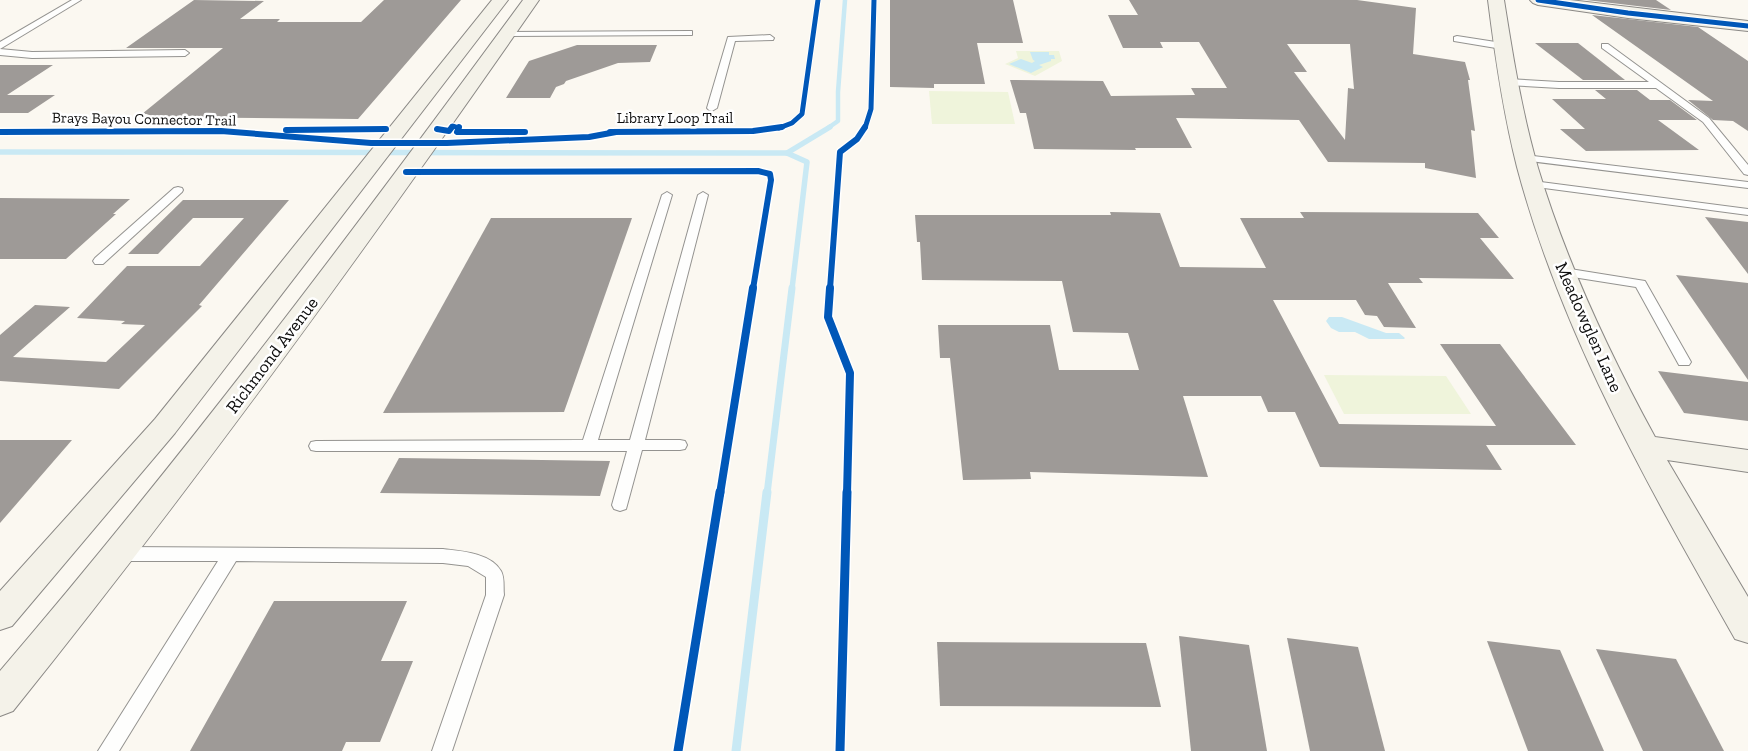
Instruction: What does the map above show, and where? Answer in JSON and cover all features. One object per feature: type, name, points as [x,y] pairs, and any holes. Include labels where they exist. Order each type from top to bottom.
[{"type":"main road","points":[[0,615],[165,426],[500,0]]},
{"type":"main road","name":"Richmond Avenue","points":[[0,699],[120,554],[209,440],[531,0]]},
{"type":"main road","name":"Meadowglen Lane","points":[[1496,0],[1507,82],[1525,158],[1564,272],[1582,317],[1644,446],[1748,628]]},
{"type":"main road","points":[[1538,0],[1628,13],[1748,26]]},
{"type":"main road","points":[[482,22],[511,28]]},
{"type":"main road","points":[[301,251],[349,251]]},
{"type":"main road","points":[[165,426],[209,440]]},
{"type":"main road","points":[[1644,446],[1748,461]]},
{"type":"lane","points":[[0,46],[77,0]]},
{"type":"lane","points":[[511,28],[689,33]]},
{"type":"lane","points":[[712,108],[731,38],[770,38]]},
{"type":"lane","points":[[1456,39],[1502,46]]},
{"type":"lane","points":[[1605,46],[1706,120],[1748,172]]},
{"type":"lane","points":[[0,52],[32,54],[185,53]]},
{"type":"lane","points":[[1507,82],[1559,85],[1658,85]]},
{"type":"lane","points":[[1525,158],[1748,185]]},
{"type":"lane","points":[[1533,184],[1748,212]]},
{"type":"lane","points":[[99,261],[178,190]]},
{"type":"lane","points":[[588,445],[667,195]]},
{"type":"lane","points":[[620,505],[703,195]]},
{"type":"lane","points":[[1564,272],[1641,284],[1684,362]]},
{"type":"lane","points":[[316,446],[680,445]]},
{"type":"lane","points":[[120,554],[443,556],[467,558],[481,563],[494,574],[495,594],[442,751]]},
{"type":"lane","points":[[108,751],[231,555]]},
{"type":"green space","points":[[1016,51],[1059,51],[1062,61],[1035,76],[1005,64],[1018,58]]},
{"type":"green space","points":[[929,91],[1008,92],[1015,124],[932,124]]},
{"type":"green space","points":[[1324,375],[1446,376],[1471,414],[1344,414]]},
{"type":"water","points":[[1030,52],[1049,52],[1049,55],[1054,55],[1055,59],[1039,65],[1043,67],[1031,73],[1009,64],[1021,59],[1032,63],[1035,61]]},
{"type":"water","points":[[1329,317],[1342,317],[1386,333],[1399,333],[1405,338],[1369,339],[1355,332],[1339,332],[1331,328],[1326,321]]},
{"type":"building","points":[[194,0],[264,1],[240,19],[280,19],[277,22],[361,22],[384,0],[461,0],[358,119],[145,117],[148,114],[142,114],[223,48],[126,48]]},
{"type":"building","points":[[890,0],[1013,0],[1023,43],[977,43],[985,84],[934,84],[934,88],[890,87]]},
{"type":"building","points":[[1129,0],[1357,0],[1416,8],[1413,54],[1465,62],[1470,80],[1468,80],[1475,131],[1471,130],[1476,178],[1425,168],[1425,163],[1328,162],[1299,120],[1176,118],[1192,148],[1135,148],[1136,150],[1034,149],[1026,113],[1020,113],[1010,80],[1103,81],[1111,96],[1195,95],[1191,88],[1227,88],[1199,42],[1160,42],[1163,48],[1123,48],[1108,15],[1138,15]],"holes":[[[1287,44],[1350,44],[1354,89],[1348,88],[1345,140],[1294,72],[1307,72]]]},
{"type":"building","points":[[1586,0],[1656,0],[1671,10]]},
{"type":"building","points":[[1592,15],[1698,27],[1748,61],[1748,131],[1733,121],[1713,120],[1688,100],[1713,101]]},
{"type":"building","points":[[1535,43],[1578,43],[1625,80],[1583,80]]},
{"type":"building","points":[[577,45],[657,45],[650,62],[618,63],[566,81],[564,84],[556,87],[550,98],[506,98],[529,61]]},
{"type":"building","points":[[0,65],[53,65],[7,95],[55,95],[28,113],[0,113]]},
{"type":"building","points":[[1595,90],[1637,90],[1650,100],[1670,100],[1697,120],[1658,120],[1699,150],[1586,151],[1560,129],[1585,129],[1552,99],[1606,99]]},
{"type":"building","points":[[0,198],[130,199],[66,259],[0,259]]},
{"type":"building","points":[[183,200],[289,200],[199,305],[202,306],[119,389],[0,381],[0,335],[35,305],[70,307],[13,357],[106,362],[145,325],[121,324],[125,321],[77,318],[127,266],[200,266],[244,218],[193,218],[158,254],[128,254]]},
{"type":"building","points":[[1110,212],[1160,213],[1180,267],[1266,268],[1240,218],[1304,218],[1300,212],[1478,213],[1499,238],[1480,238],[1514,279],[1419,278],[1423,283],[1388,283],[1416,328],[1384,327],[1377,316],[1365,315],[1356,300],[1273,300],[1339,424],[1496,426],[1440,344],[1500,344],[1576,445],[1486,445],[1502,470],[1320,467],[1295,412],[1268,412],[1261,396],[1183,396],[1208,477],[1030,472],[1031,479],[963,480],[950,358],[940,358],[938,325],[1050,325],[1059,370],[1139,370],[1128,333],[1073,332],[1062,281],[922,280],[920,242],[917,242],[915,215],[1111,215]]},
{"type":"building","points":[[1705,217],[1748,222],[1748,274]]},
{"type":"building","points":[[491,218],[632,218],[564,412],[383,413]]},
{"type":"building","points":[[1676,275],[1748,283],[1748,380]]},
{"type":"building","points":[[1658,371],[1748,382],[1748,421],[1684,413]]},
{"type":"building","points":[[0,440],[72,440],[0,523]]},
{"type":"building","points":[[399,458],[610,461],[600,496],[380,493]]},
{"type":"building","points":[[274,601],[407,601],[381,661],[413,661],[380,742],[346,742],[342,751],[190,751]]},
{"type":"building","points":[[1179,636],[1249,645],[1267,751],[1191,751]]},
{"type":"building","points":[[1287,638],[1358,647],[1385,751],[1310,751]]},
{"type":"building","points":[[1487,641],[1560,650],[1604,751],[1528,751]]},
{"type":"building","points":[[937,642],[1146,643],[1161,707],[940,706]]},
{"type":"building","points":[[1596,649],[1676,659],[1724,751],[1643,751]]},
{"type":"waterway","points":[[828,128],[838,121],[838,92],[845,0]]},
{"type":"waterway","points":[[787,153],[830,127]]},
{"type":"waterway","points":[[0,152],[787,153]]},
{"type":"waterway","points":[[787,153],[807,162],[792,289]]},
{"type":"waterway","points":[[767,494],[792,288]]},
{"type":"waterway","points":[[736,751],[767,492]]},
{"type":"cycle path","name":"Library Loop Trail","points":[[610,132],[753,131],[777,129],[792,123],[802,114],[818,0]]},
{"type":"cycle path","points":[[840,751],[850,373],[828,317],[840,152],[861,134],[867,124],[871,109],[874,0]]},
{"type":"cycle path","points":[[1538,0],[1628,13],[1748,26]]},
{"type":"cycle path","points":[[437,129],[449,131],[453,126],[460,127],[457,132],[525,132]]},
{"type":"cycle path","points":[[286,130],[386,129]]},
{"type":"cycle path","name":"Library Loop Trail","points":[[0,132],[221,131],[371,143],[447,143],[589,137],[616,132]]},
{"type":"cycle path","points":[[406,172],[758,171],[770,174],[771,180],[678,751]]}]
